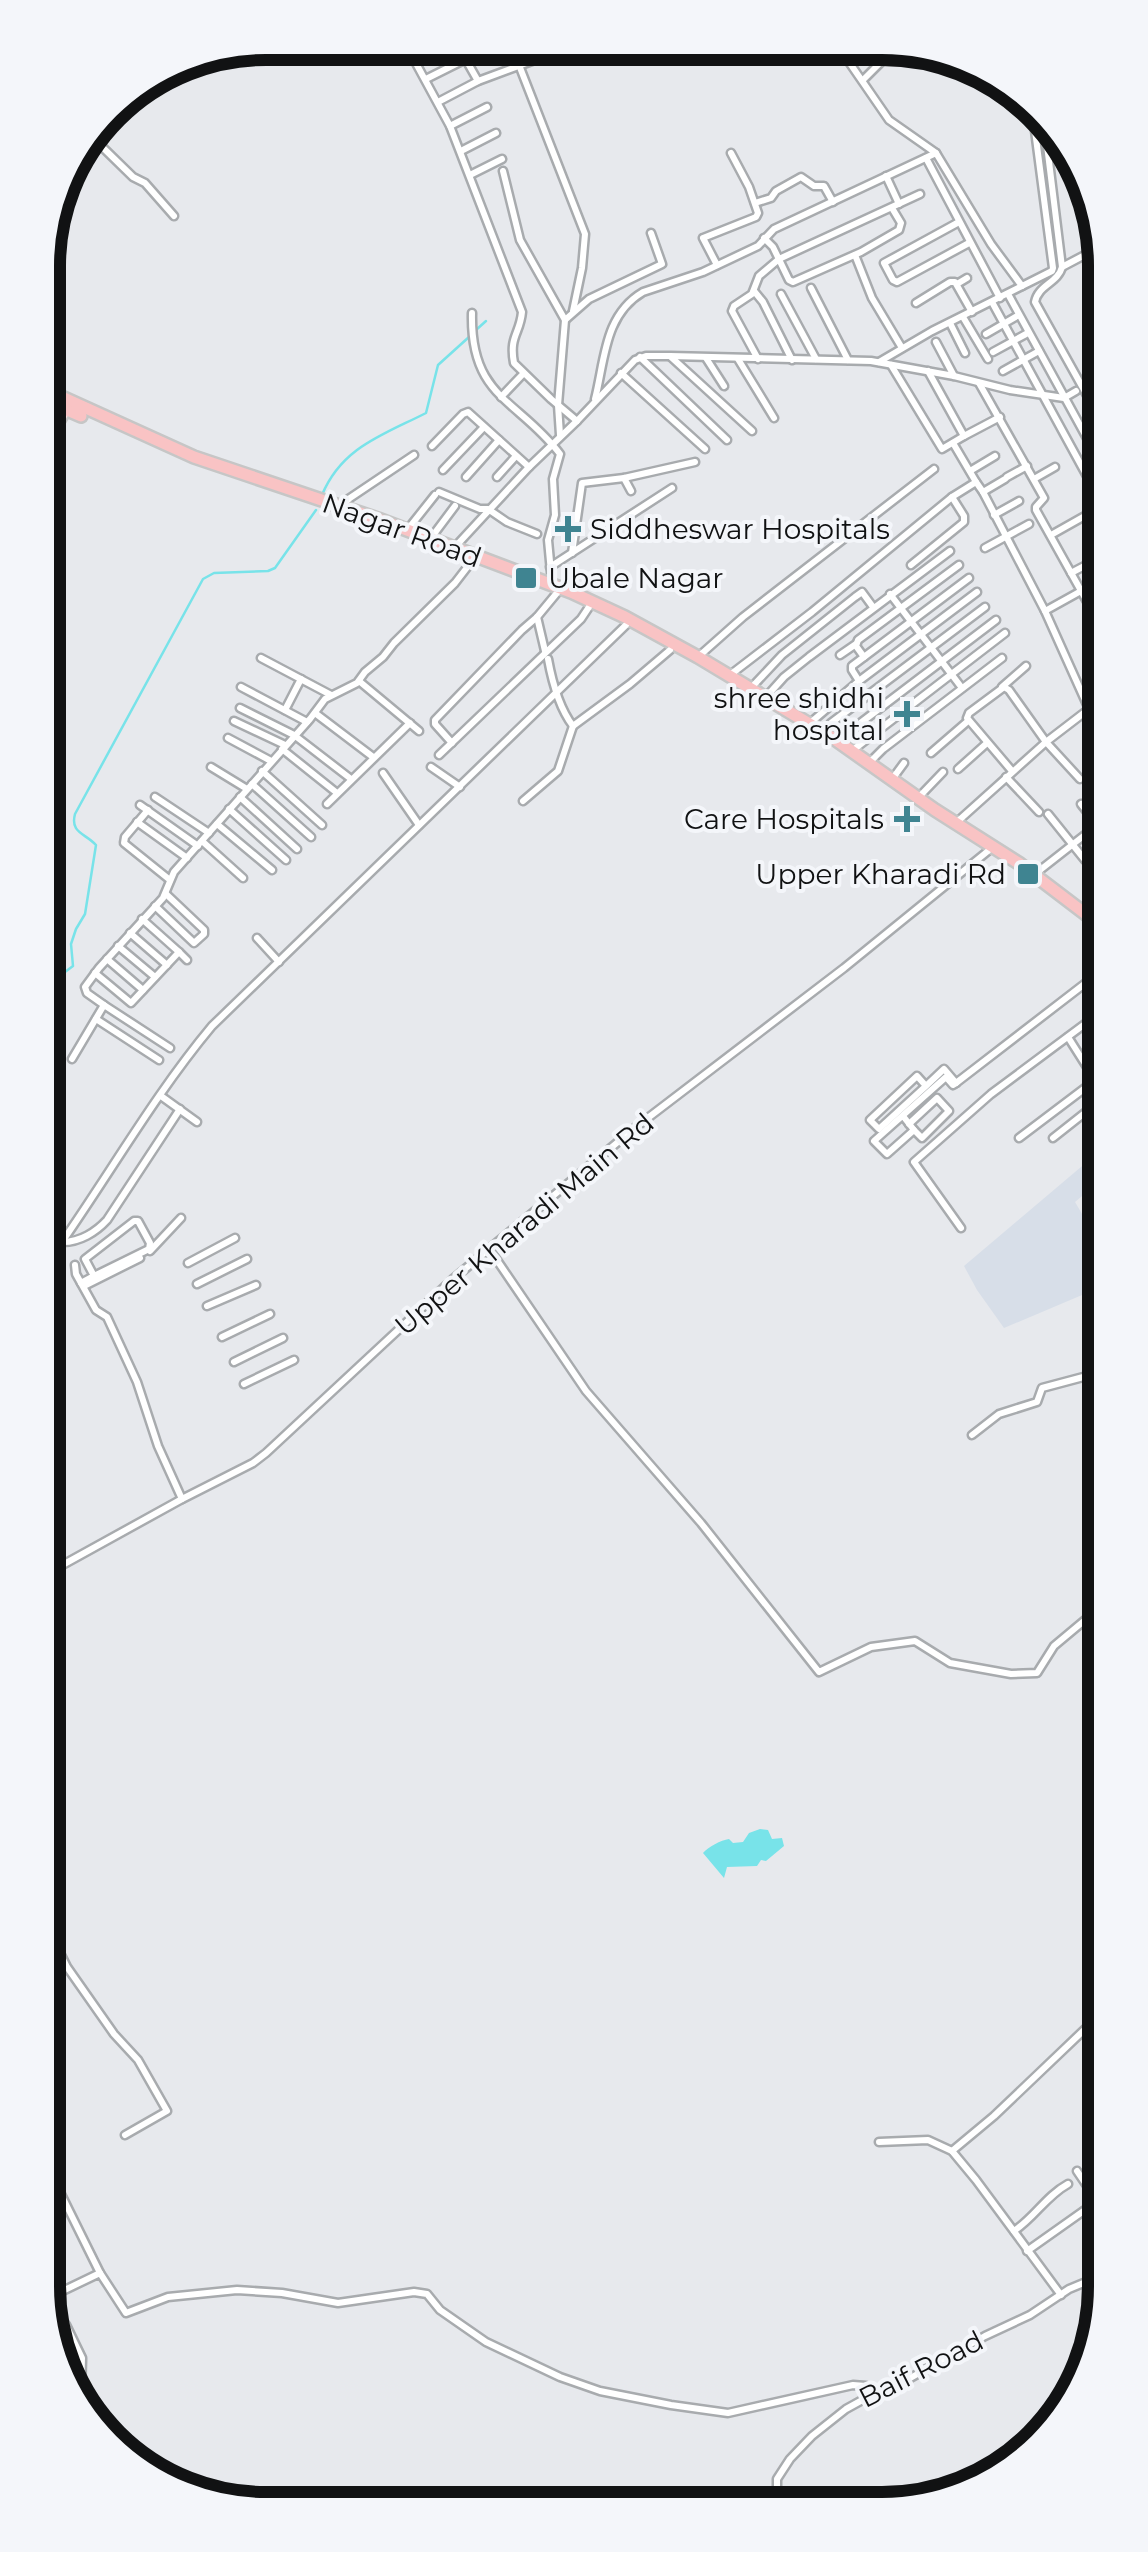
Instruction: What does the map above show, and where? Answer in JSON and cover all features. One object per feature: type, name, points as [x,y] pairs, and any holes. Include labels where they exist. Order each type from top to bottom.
[{"type":"highway","name":"Nagar Road","points":[[60,400],[192,463],[557,589],[824,732],[1035,874],[1088,918]]},
{"type":"highway","name":"Nagar Road","points":[[60,404],[194,457],[430,538],[625,617],[765,698],[1088,919]]},
{"type":"main road","points":[[60,421],[69,406]]},
{"type":"street","points":[[415,60],[450,126],[522,312],[512,340],[514,364],[577,421]]},
{"type":"street","points":[[426,79],[464,60]]},
{"type":"street","points":[[467,60],[478,81]]},
{"type":"street","points":[[438,102],[478,81],[536,60]]},
{"type":"street","points":[[848,60],[889,120],[936,153],[991,244],[1022,286]]},
{"type":"street","points":[[863,80],[884,60]]},
{"type":"street","points":[[520,65],[585,234],[573,312]]},
{"type":"street","points":[[450,126],[487,107]]},
{"type":"street","points":[[879,362],[1053,268],[1035,128]]},
{"type":"street","points":[[461,152],[496,133]]},
{"type":"street","points":[[1047,143],[1062,267],[1058,277],[1039,290],[1035,302],[1088,397]]},
{"type":"street","points":[[99,144],[133,177],[145,183],[174,216]]},
{"type":"street","points":[[717,266],[703,238],[758,214],[732,153]]},
{"type":"street","points":[[594,403],[608,335],[619,314],[635,297],[717,266],[758,246],[774,228],[936,153]]},
{"type":"street","points":[[926,158],[1000,298],[1038,352],[1088,442]]},
{"type":"street","points":[[470,175],[502,159]]},
{"type":"street","points":[[504,171],[520,240],[565,320],[558,405],[560,436]]},
{"type":"street","points":[[764,238],[793,282],[855,255],[901,228],[886,176]]},
{"type":"street","points":[[755,203],[769,199],[801,177],[814,186],[824,186],[833,202]]},
{"type":"street","points":[[758,359],[732,311],[754,291],[760,274],[779,259],[920,194]]},
{"type":"street","points":[[959,222],[884,262],[893,280],[897,282],[970,243]]},
{"type":"street","points":[[565,320],[589,299],[662,264],[650,233]]},
{"type":"street","points":[[1062,267],[1087,254]]},
{"type":"street","points":[[855,255],[875,303],[902,348]]},
{"type":"street","points":[[957,284],[967,278]]},
{"type":"street","points":[[631,279],[635,297]]},
{"type":"street","points":[[916,302],[950,282],[957,284],[972,312]]},
{"type":"street","points":[[811,288],[848,360]]},
{"type":"street","points":[[754,291],[792,360]]},
{"type":"street","points":[[781,294],[817,360]]},
{"type":"street","points":[[1000,298],[1004,324],[1088,478]]},
{"type":"street","points":[[452,743],[435,720],[538,617],[557,589],[548,540],[555,515],[553,479],[560,454],[482,374],[472,338],[472,313]]},
{"type":"street","points":[[963,316],[990,355],[1026,334]]},
{"type":"street","points":[[986,334],[1017,316]]},
{"type":"street","points":[[950,322],[964,353]]},
{"type":"street","points":[[936,342],[954,376]]},
{"type":"street","points":[[1002,372],[1038,352]]},
{"type":"street","points":[[670,356],[752,431]]},
{"type":"street","points":[[640,357],[727,440]]},
{"type":"street","points":[[454,548],[528,467],[640,357],[879,362],[1064,398],[1076,391]]},
{"type":"street","points":[[705,357],[724,386]]},
{"type":"street","points":[[737,358],[774,418]]},
{"type":"street","points":[[890,364],[940,447],[1000,418]]},
{"type":"street","points":[[928,371],[964,436]]},
{"type":"street","points":[[1034,380],[1050,372]]},
{"type":"street","points":[[621,373],[705,449]]},
{"type":"street","points":[[501,397],[523,374]]},
{"type":"street","points":[[979,383],[1044,498],[1036,510],[1088,602]]},
{"type":"street","points":[[432,446],[466,412],[528,467]]},
{"type":"street","points":[[443,470],[484,427]]},
{"type":"street","points":[[466,477],[499,440]]},
{"type":"street","points":[[953,443],[1045,611],[1088,707]]},
{"type":"street","points":[[341,506],[414,455]]},
{"type":"street","points":[[497,476],[516,456]]},
{"type":"street","points":[[970,471],[995,456]]},
{"type":"street","points":[[572,553],[582,483],[694,462]]},
{"type":"street","points":[[982,492],[1027,466]]},
{"type":"street","points":[[1034,479],[1055,467]]},
{"type":"street","points":[[698,658],[743,617],[934,469]]},
{"type":"street","points":[[624,478],[631,490]]},
{"type":"street","points":[[728,676],[976,482]]},
{"type":"street","points":[[550,567],[672,488]]},
{"type":"street","points":[[407,530],[437,493],[488,509],[537,534]]},
{"type":"street","points":[[911,566],[965,519],[952,497]]},
{"type":"street","points":[[994,515],[1019,501]]},
{"type":"street","points":[[430,538],[455,506]]},
{"type":"street","points":[[390,524],[395,510]]},
{"type":"street","points":[[1050,535],[1088,514]]},
{"type":"street","points":[[986,548],[1029,524]]},
{"type":"street","points":[[765,698],[784,677],[950,551]]},
{"type":"street","points":[[170,1048],[84,989],[166,894],[170,880],[187,858],[322,702],[359,681],[455,584],[472,561]]},
{"type":"street","points":[[1072,573],[1088,564]]},
{"type":"street","points":[[840,655],[959,565]]},
{"type":"street","points":[[859,681],[851,668],[969,578]]},
{"type":"street","points":[[1045,611],[1082,591]]},
{"type":"street","points":[[750,689],[782,655],[862,592],[873,608]]},
{"type":"street","points":[[801,722],[977,592]]},
{"type":"street","points":[[890,594],[962,688]]},
{"type":"street","points":[[439,755],[546,656],[589,607]]},
{"type":"street","points":[[824,732],[985,607]]},
{"type":"street","points":[[538,617],[557,692],[573,726]]},
{"type":"street","points":[[840,742],[996,620]]},
{"type":"street","points":[[60,1246],[192,1049],[212,1026],[626,625]]},
{"type":"street","points":[[852,751],[1005,634]]},
{"type":"street","points":[[856,644],[864,657]]},
{"type":"street","points":[[523,801],[558,771],[573,726],[670,650]]},
{"type":"street","points":[[261,658],[332,696]]},
{"type":"street","points":[[869,763],[1002,658]]},
{"type":"street","points":[[1026,666],[968,712],[968,720],[1084,860]]},
{"type":"street","points":[[284,710],[301,679]]},
{"type":"street","points":[[359,681],[419,731]]},
{"type":"street","points":[[241,688],[307,722]]},
{"type":"street","points":[[1001,688],[1009,690],[1046,742],[1080,779]]},
{"type":"street","points":[[890,700],[900,713]]},
{"type":"street","points":[[240,708],[294,735],[350,779]]},
{"type":"street","points":[[956,823],[1088,710]]},
{"type":"street","points":[[315,713],[372,757]]},
{"type":"street","points":[[234,720],[284,747],[338,792]]},
{"type":"street","points":[[932,753],[968,720]]},
{"type":"street","points":[[326,804],[410,723]]},
{"type":"street","points":[[228,738],[272,761]]},
{"type":"street","points":[[958,769],[987,743]]},
{"type":"street","points":[[892,779],[904,763]]},
{"type":"street","points":[[212,767],[250,787],[311,837]]},
{"type":"street","points":[[431,767],[460,787]]},
{"type":"street","points":[[262,772],[322,825]]},
{"type":"street","points":[[918,798],[943,772]]},
{"type":"street","points":[[383,773],[419,825]]},
{"type":"street","points":[[240,797],[297,849]]},
{"type":"street","points":[[156,798],[209,834]]},
{"type":"street","points":[[1081,804],[1088,812]]},
{"type":"street","points":[[170,880],[124,843],[144,808],[243,878]]},
{"type":"street","points":[[229,809],[286,860]]},
{"type":"street","points":[[137,822],[187,858]]},
{"type":"street","points":[[218,824],[272,870]]},
{"type":"street","points":[[1035,874],[1088,832]]},
{"type":"street","name":"Upper Kharadi Main Rd","points":[[60,1566],[266,1453],[453,1279],[636,1127],[844,968],[988,851]]},
{"type":"street","points":[[154,906],[194,943],[204,934],[166,894]]},
{"type":"street","points":[[142,919],[187,960]]},
{"type":"street","points":[[130,932],[167,964]]},
{"type":"street","points":[[257,938],[279,962]]},
{"type":"street","points":[[118,946],[155,977]]},
{"type":"street","points":[[95,972],[131,1003],[178,952]]},
{"type":"street","points":[[107,959],[143,990]]},
{"type":"street","points":[[902,1116],[912,1127],[922,1138],[949,1111],[937,1098],[912,1127],[887,1154],[874,1141],[902,1116],[946,1077],[953,1086],[1088,981]]},
{"type":"street","points":[[72,1060],[104,1006]]},
{"type":"street","points":[[96,1020],[158,1060]]},
{"type":"street","points":[[961,1228],[914,1162],[991,1094],[1088,1021]]},
{"type":"street","points":[[1068,1037],[1088,1067]]},
{"type":"street","points":[[926,1086],[916,1076],[870,1120],[879,1129],[926,1086],[944,1069],[956,1082]]},
{"type":"street","points":[[1020,1138],[1088,1085]]},
{"type":"street","points":[[161,1096],[198,1122]]},
{"type":"street","points":[[62,1242],[94,1232],[108,1220],[180,1109]]},
{"type":"street","points":[[1053,1138],[1088,1110]]},
{"type":"street","points":[[82,1285],[130,1264],[154,1248],[181,1218]]},
{"type":"street","points":[[82,1285],[148,1249],[150,1242],[138,1221],[134,1220],[85,1260],[94,1276]]},
{"type":"street","points":[[188,1263],[235,1238]]},
{"type":"street","points":[[490,1250],[586,1391],[700,1523],[819,1672],[871,1648],[916,1641],[950,1664],[1010,1674],[1036,1673],[1054,1646],[1088,1617]]},
{"type":"street","points":[[197,1284],[247,1259]]},
{"type":"street","points":[[75,1266],[96,1310],[106,1316],[137,1382],[158,1446],[182,1499]]},
{"type":"street","points":[[206,1306],[256,1285]]},
{"type":"street","points":[[222,1337],[270,1314]]},
{"type":"street","points":[[234,1362],[283,1338]]},
{"type":"street","points":[[244,1384],[294,1360]]},
{"type":"street","points":[[972,1435],[999,1414],[1037,1402],[1042,1388],[1088,1376]]},
{"type":"street","points":[[60,1952],[114,2034],[138,2060],[167,2112],[124,2135]]},
{"type":"street","points":[[952,2151],[1088,2026]]},
{"type":"street","points":[[879,2142],[928,2140],[952,2151],[1061,2295]]},
{"type":"street","points":[[1076,2172],[1088,2185]]},
{"type":"street","points":[[1014,2231],[1051,2194],[1068,2184]]},
{"type":"street","points":[[60,2192],[100,2272],[126,2313],[168,2298],[238,2290],[282,2293],[338,2304],[408,2292],[427,2294],[440,2310],[486,2342],[588,2388],[728,2412],[856,2384],[875,2393]]},
{"type":"street","points":[[1028,2251],[1088,2208]]},
{"type":"street","points":[[1084,2210],[1088,2216]]},
{"type":"street","points":[[61,2294],[100,2272]]},
{"type":"street","name":"Baif Road","points":[[777,2492],[777,2479],[790,2458],[840,2414],[1088,2281]]},
{"type":"street","points":[[63,2321],[82,2358],[82,2376]]},
{"type":"shaded area","points":[[1088,1161],[1088,1191],[1075,1202],[1088,1224],[1088,1292],[1004,1328],[964,1266]]},
{"type":"water","points":[[768,1830],[772,1839],[782,1838],[784,1846],[757,1866],[727,1867],[724,1878],[703,1853],[729,1839],[733,1843],[743,1842],[749,1833]]},
{"type":"waterway","points":[[476,330],[486,321]]},
{"type":"waterway","points":[[322,495],[352,454],[426,413],[438,365],[469,337]]},
{"type":"waterway","points":[[60,976],[73,966],[71,944],[85,914],[96,845],[77,829],[75,814],[203,579],[214,573],[275,568],[316,510]]},
{"type":"place","name":"Siddheswar Hospitals","points":[[568,529]]},
{"type":"place","name":"Ubale Nagar","points":[[526,578]]},
{"type":"place","name":"shree shidhi hospital","points":[[907,714]]},
{"type":"place","name":"Care Hospitals","points":[[907,819]]},
{"type":"place","name":"Upper Kharadi Rd","points":[[1028,874]]}]
